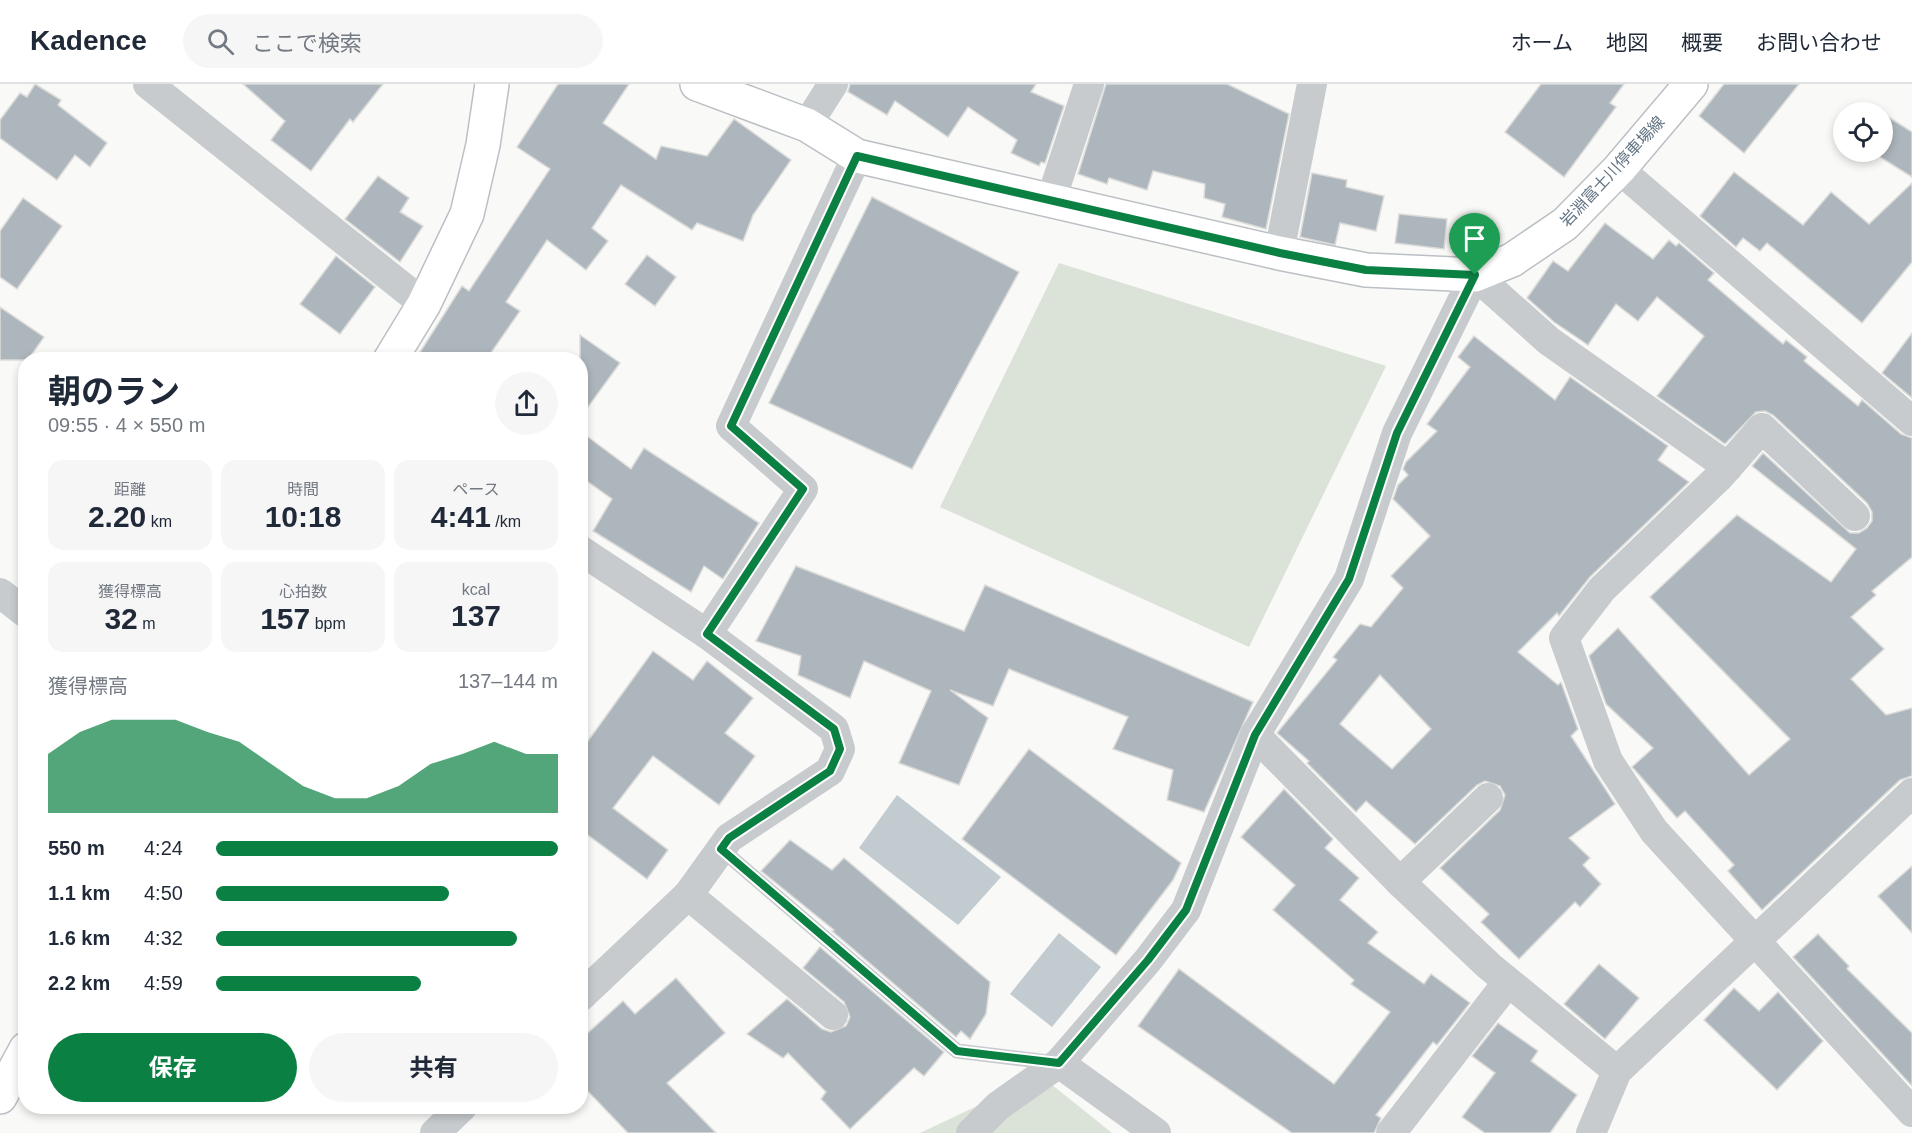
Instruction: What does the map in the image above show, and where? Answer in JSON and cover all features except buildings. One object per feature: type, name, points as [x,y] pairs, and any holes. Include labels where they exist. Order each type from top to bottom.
[{"type":"main road","points":[[395,352],[424,304],[467,214],[483,145],[492,84]]},
{"type":"main road","name":"岩淵富士川停車場線","points":[[697,84],[807,125],[857,156],[1280,253],[1366,270],[1475,275],[1512,260],[1565,224],[1619,169],[1691,84]]},
{"type":"main road","points":[[0,1097],[18,1064]]},
{"type":"street","points":[[148,84],[424,304]]},
{"type":"street","points":[[807,125],[833,84]]},
{"type":"street","points":[[1051,201],[1089,84]]},
{"type":"street","points":[[1280,253],[1312,84]]},
{"type":"street","points":[[707,634],[803,489],[731,426],[857,156]]},
{"type":"street","points":[[1619,169],[1912,421]]},
{"type":"street","points":[[971,1133],[998,1106],[1059,1063],[1148,960],[1186,910],[1255,735],[1349,579],[1397,433],[1475,275],[1549,341],[1728,467]]},
{"type":"street","points":[[1855,516],[1762,428],[1728,467],[1602,589],[1564,638],[1608,761],[1654,831],[1912,1112]]},
{"type":"street","points":[[588,555],[707,634],[834,729],[840,749],[830,771],[729,838],[688,895],[588,989]]},
{"type":"street","points":[[0,593],[18,607]]},
{"type":"street","points":[[1255,735],[1400,882],[1508,982],[1617,1071]]},
{"type":"street","points":[[1591,1133],[1617,1071],[1912,793]]},
{"type":"street","points":[[1400,882],[1488,798]]},
{"type":"street","points":[[688,895],[833,1015]]},
{"type":"street","points":[[1390,1133],[1508,982]]},
{"type":"street","points":[[1059,1063],[1156,1133]]},
{"type":"street","points":[[435,1133],[455,1114]]},
{"type":"lane","points":[[721,849],[957,1051],[1059,1063]]},
{"type":"shaded area","points":[[1059,263],[1386,366],[1249,647],[940,507]]},
{"type":"shaded area","points":[[897,795],[1001,877],[958,925],[859,848]]},
{"type":"shaded area","points":[[1059,933],[1101,967],[1052,1027],[1010,994]]},
{"type":"shaded area","points":[[1041,1076],[1112,1133],[920,1133]]},
{"type":"route","points":[[857,156],[1280,253],[1366,270],[1475,275],[1397,433],[1349,579],[1255,735],[1186,910],[1148,960],[1059,1063],[957,1051],[721,849],[729,838],[830,771],[840,749],[834,729],[707,634],[803,489],[731,426],[857,156]]}]
